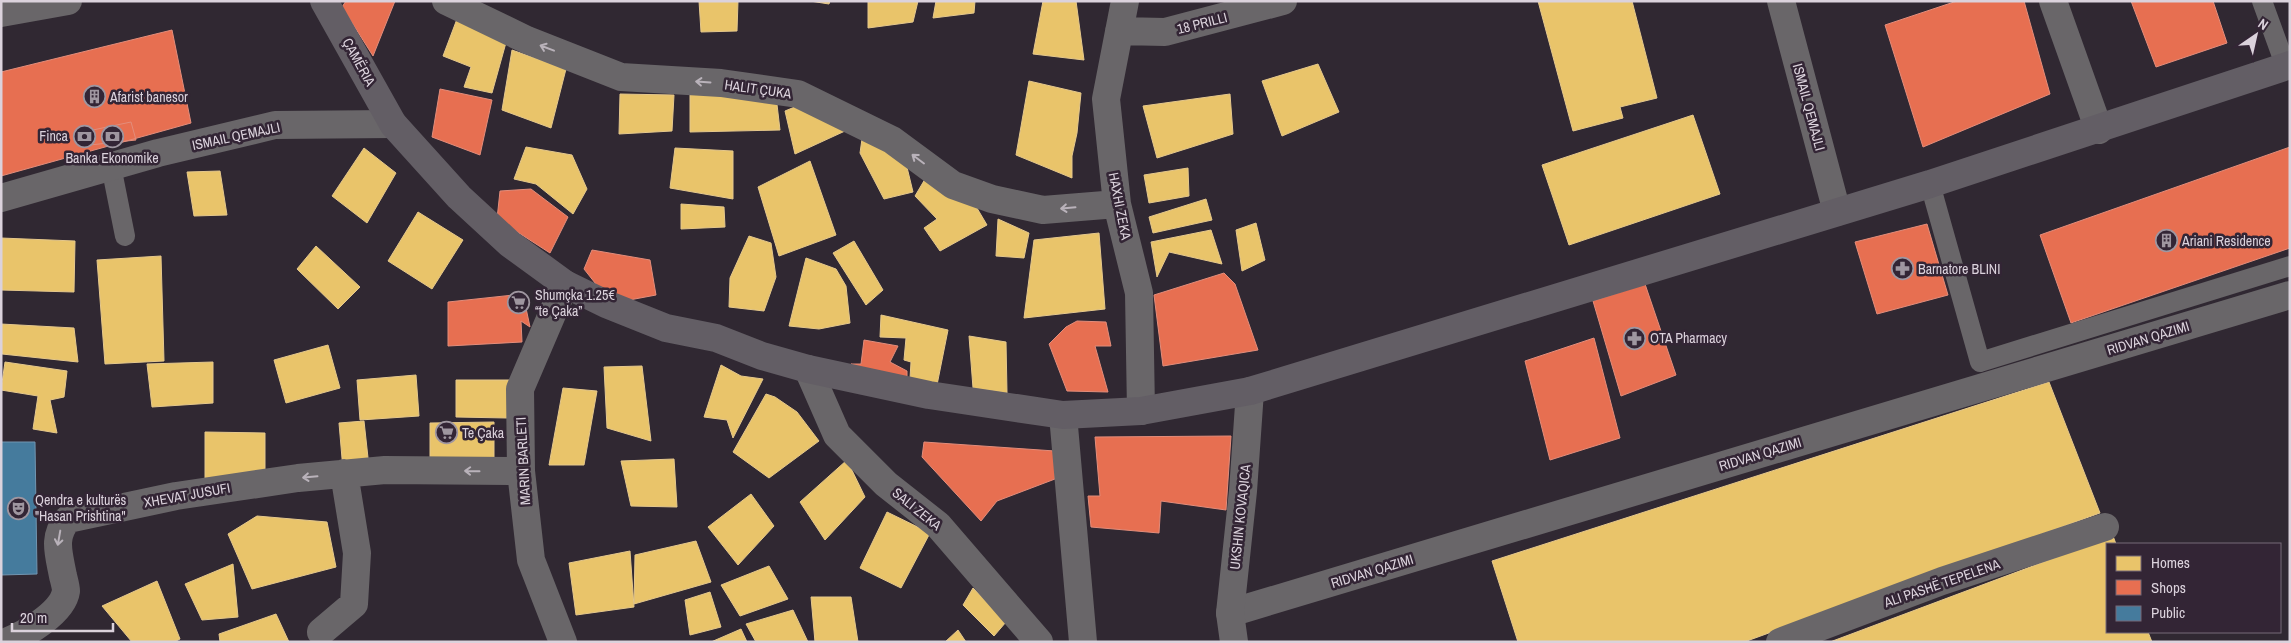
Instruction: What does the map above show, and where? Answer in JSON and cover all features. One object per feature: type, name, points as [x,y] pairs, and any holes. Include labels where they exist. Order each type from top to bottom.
[{"type":"main road","name":"ÇAMËRIA","points":[[324,1],[393,124],[459,197],[510,244],[565,284],[666,328],[716,338],[762,356],[808,369],[929,394],[1063,415],[1141,411],[1250,391],[1930,184],[2099,130],[2288,66]]},
{"type":"street","points":[[1,12],[68,1]]},
{"type":"street","name":"HALIT ÇUKA","points":[[446,1],[527,40],[621,77],[721,83],[798,94],[892,140],[953,185],[992,199],[1043,210],[1117,204]]},
{"type":"street","name":"HAXHI ZEKA","points":[[1125,1],[1106,99],[1117,204],[1140,293],[1141,411]]},
{"type":"street","name":"18 PRILLI","points":[[1119,31],[1165,32],[1282,1]]},
{"type":"street","name":"ISMAIL QEMAJLI","points":[[1781,1],[1837,212]]},
{"type":"street","points":[[2053,1],[2099,130]]},
{"type":"street","name":"ISMAIL QEMAJLI","points":[[1,198],[111,166],[275,125],[393,124]]},
{"type":"street","name":"MARIN BARLETI","points":[[563,642],[531,560],[520,471],[520,389],[565,284]]},
{"type":"street","name":"RIDVAN QAZIMI","points":[[1230,614],[2290,295]]},
{"type":"street","name":"SALI ZEKA","points":[[808,369],[836,435],[886,484],[938,525],[1039,642]]},
{"type":"street","name":"UKSHIN KOVAQICA","points":[[1234,642],[1230,614],[1244,491],[1250,391]]},
{"type":"street","points":[[1063,415],[1083,642]]},
{"type":"street","name":"XHEVAT JUSUFI","points":[[6,642],[41,622],[59,606],[66,591],[56,541],[61,527],[68,519],[176,496],[344,473],[385,470],[520,471]]},
{"type":"street","points":[[321,632],[354,604],[358,553],[344,473]]},
{"type":"street","name":"ALI PASHË TEPELENA","points":[[1780,642],[1942,581],[2105,527]]},
{"type":"lane","points":[[2262,1],[2288,66]]},
{"type":"lane","points":[[111,166],[124,236]]},
{"type":"lane","points":[[1930,184],[1980,362],[2290,266]]},
{"type":"building: Homes","points":[[699,1],[738,1],[737,31],[701,32]]},
{"type":"building: Homes","points":[[810,1],[830,1],[829,4]]},
{"type":"building: Homes","points":[[868,1],[918,1],[913,22],[868,28]]},
{"type":"building: Homes","points":[[936,1],[975,1],[974,13],[933,18]]},
{"type":"building: Homes","points":[[1043,1],[1076,1],[1084,60],[1033,54]]},
{"type":"building: Homes","points":[[1538,1],[1632,1],[1657,98],[1620,107],[1623,118],[1573,131]]},
{"type":"building: Homes","points":[[457,19],[507,39],[492,93],[464,87],[471,67],[443,56]]},
{"type":"building: Homes","points":[[512,50],[566,69],[551,128],[502,110]]},
{"type":"building: Homes","points":[[1318,64],[1339,112],[1282,136],[1262,81]]},
{"type":"building: Homes","points":[[1029,81],[1081,93],[1077,133],[1072,156],[1072,178],[1016,155]]},
{"type":"building: Homes","points":[[690,92],[776,96],[780,130],[690,132]]},
{"type":"building: Homes","points":[[620,94],[674,95],[672,131],[619,134]]},
{"type":"building: Homes","points":[[1230,94],[1233,134],[1157,158],[1143,106]]},
{"type":"building: Homes","points":[[802,104],[845,131],[795,154],[785,111]]},
{"type":"building: Homes","points":[[1693,115],[1720,194],[1569,245],[1542,165]]},
{"type":"building: Homes","points":[[862,139],[905,159],[913,192],[884,199],[860,153]]},
{"type":"building: Homes","points":[[526,147],[572,155],[587,189],[573,214],[536,184],[514,179]]},
{"type":"building: Homes","points":[[364,148],[396,173],[367,223],[332,196]]},
{"type":"building: Homes","points":[[675,148],[733,151],[733,199],[670,188]]},
{"type":"building: Homes","points":[[810,161],[836,235],[779,256],[758,187]]},
{"type":"building: Homes","points":[[1188,168],[1189,196],[1149,203],[1144,175]]},
{"type":"building: Homes","points":[[220,171],[227,215],[194,216],[187,172]]},
{"type":"building: Homes","points":[[928,174],[974,203],[987,225],[940,251],[924,228],[937,219],[915,196]]},
{"type":"building: Homes","points":[[1206,199],[1212,220],[1153,233],[1149,217]]},
{"type":"building: Homes","points":[[681,204],[724,207],[725,227],[681,229]]},
{"type":"building: Homes","points":[[418,212],[463,240],[432,289],[388,261]]},
{"type":"building: Homes","points":[[998,219],[1029,233],[1024,258],[996,256]]},
{"type":"building: Homes","points":[[1256,223],[1265,260],[1242,271],[1236,230]]},
{"type":"building: Homes","points":[[1211,230],[1222,264],[1169,252],[1157,277],[1151,242]]},
{"type":"building: Homes","points":[[1099,233],[1105,309],[1024,318],[1034,240]]},
{"type":"building: Homes","points":[[749,236],[771,243],[776,277],[764,311],[729,307],[730,278]]},
{"type":"building: Homes","points":[[1,238],[75,241],[74,292],[1,290]]},
{"type":"building: Homes","points":[[854,241],[883,290],[866,305],[833,253]]},
{"type":"building: Homes","points":[[316,246],[360,287],[338,309],[297,269]]},
{"type":"building: Homes","points":[[161,256],[164,361],[105,364],[97,260]]},
{"type":"building: Homes","points":[[806,258],[836,269],[846,286],[850,323],[819,329],[789,326]]},
{"type":"building: Homes","points":[[881,315],[948,330],[937,385],[910,378],[911,362],[904,360],[906,338],[880,337]]},
{"type":"building: Homes","points":[[1,324],[74,328],[78,362],[2,354]]},
{"type":"building: Homes","points":[[969,336],[1006,342],[1007,393],[973,388]]},
{"type":"building: Homes","points":[[328,345],[340,388],[286,403],[274,360]]},
{"type":"building: Homes","points":[[5,362],[67,371],[64,397],[50,400],[57,433],[33,429],[38,396],[1,390]]},
{"type":"building: Homes","points":[[213,362],[213,403],[152,407],[147,364]]},
{"type":"building: Homes","points":[[721,365],[741,376],[763,379],[733,438],[727,420],[704,417]]},
{"type":"building: Homes","points":[[642,366],[651,441],[607,428],[604,367]]},
{"type":"building: Homes","points":[[416,375],[419,416],[360,420],[357,380]]},
{"type":"building: Homes","points":[[456,380],[511,380],[507,418],[456,417]]},
{"type":"building: Homes","points":[[2049,382],[2100,513],[1744,642],[1518,642],[1492,561]]},
{"type":"building: Homes","points":[[563,388],[597,391],[584,465],[549,465]]},
{"type":"building: Homes","points":[[766,394],[775,397],[797,412],[819,441],[769,478],[733,452]]},
{"type":"building: Homes","points":[[364,421],[369,467],[343,470],[339,423]]},
{"type":"building: Homes","points":[[494,422],[494,461],[430,461],[430,423]]},
{"type":"building: Homes","points":[[205,432],[265,433],[265,474],[205,484]]},
{"type":"building: Homes","points":[[674,459],[677,507],[631,506],[621,461]]},
{"type":"building: Homes","points":[[847,460],[865,497],[825,540],[800,502]]},
{"type":"building: Homes","points":[[751,494],[774,526],[738,565],[708,527]]},
{"type":"building: Homes","points":[[887,512],[930,533],[901,588],[860,568]]},
{"type":"building: Homes","points":[[257,516],[327,522],[336,567],[252,589],[228,534]]},
{"type":"building: Homes","points":[[2113,536],[2116,543],[2106,543],[2106,633],[2148,633],[2152,642],[1830,642]]},
{"type":"building: Homes","points":[[696,541],[711,582],[634,604],[635,555]]},
{"type":"building: Homes","points":[[630,551],[634,607],[576,615],[569,563]]},
{"type":"building: Homes","points":[[233,564],[238,617],[202,620],[185,584]]},
{"type":"building: Homes","points":[[769,566],[788,599],[740,616],[721,585]]},
{"type":"building: Homes","points":[[157,581],[180,639],[174,642],[132,642],[102,606]]},
{"type":"building: Homes","points":[[973,588],[1006,622],[994,636],[963,605]]},
{"type":"building: Homes","points":[[710,592],[721,627],[690,635],[685,600]]},
{"type":"building: Homes","points":[[811,597],[851,597],[858,642],[815,642]]},
{"type":"building: Homes","points":[[793,610],[808,642],[756,642],[746,624]]},
{"type":"building: Homes","points":[[276,614],[289,642],[220,642],[219,634]]},
{"type":"building: Homes","points":[[741,629],[747,642],[711,642]]},
{"type":"building: Homes","points":[[958,630],[966,642],[945,642]]},
{"type":"building: Shops","points":[[346,1],[395,1],[373,56],[342,7]]},
{"type":"building: Shops","points":[[1957,1],[2024,1],[2050,94],[1923,147],[1885,25]]},
{"type":"building: Shops","points":[[2131,1],[2213,1],[2227,43],[2156,67]]},
{"type":"building: Shops","name":"Afarist banesor","points":[[172,30],[191,123],[1,176],[1,72]]},
{"type":"building: Shops","points":[[440,89],[492,100],[480,155],[432,137]]},
{"type":"building: Shops","name":"Banka Ekonomike","points":[[131,122],[136,140],[90,145],[88,131]]},
{"type":"building: Shops","name":"Ariani Residence","points":[[2290,147],[2290,248],[2071,323],[2040,235]]},
{"type":"building: Shops","points":[[531,189],[568,217],[550,253],[497,219],[500,191]]},
{"type":"building: Shops","name":"Barnatore BLINI","points":[[1927,224],[1948,295],[1877,314],[1855,242]]},
{"type":"building: Shops","points":[[592,250],[650,260],[656,295],[624,301],[603,293],[584,269]]},
{"type":"building: Shops","points":[[1224,273],[1235,284],[1258,350],[1163,366],[1154,295]]},
{"type":"building: Shops","name":"OTA Pharmacy","points":[[1645,284],[1676,375],[1621,396],[1593,301]]},
{"type":"building: Shops","points":[[523,294],[530,327],[521,321],[522,342],[448,346],[448,302]]},
{"type":"building: Shops","points":[[1077,321],[1106,322],[1111,346],[1095,346],[1108,392],[1067,391],[1049,344],[1066,327]]},
{"type":"building: Shops","points":[[1594,338],[1620,438],[1550,460],[1525,361]]},
{"type":"building: Shops","points":[[864,340],[898,346],[890,362],[907,371],[907,387],[851,364],[861,364]]},
{"type":"building: Shops","points":[[1231,436],[1226,510],[1161,501],[1159,533],[1091,527],[1088,496],[1100,496],[1095,437]]},
{"type":"building: Shops","points":[[924,442],[1055,451],[1055,479],[997,501],[981,521],[922,457]]},
{"type":"building: Public","name":"Qendra e kulturës \"Hasan Prishtina\"","points":[[1,442],[35,442],[37,574],[1,575]]},
{"type":"place","name":"Afarist banesor","points":[[94,97]]},
{"type":"place","name":"Finca","points":[[84,136]]},
{"type":"place","name":"Banka Ekonomike","points":[[112,136]]},
{"type":"place","name":"Ariani Residence","points":[[2166,241]]},
{"type":"place","name":"Barnatore BLINI","points":[[1902,269]]},
{"type":"place","name":"Shumçka 1.25€ “te Çaka”","points":[[519,303]]},
{"type":"place","name":"OTA Pharmacy","points":[[1634,338]]},
{"type":"place","name":"Te Çaka","points":[[446,433]]},
{"type":"place","name":"Qendra e kulturës \"Hasan Prishtina\"","points":[[19,508]]}]
